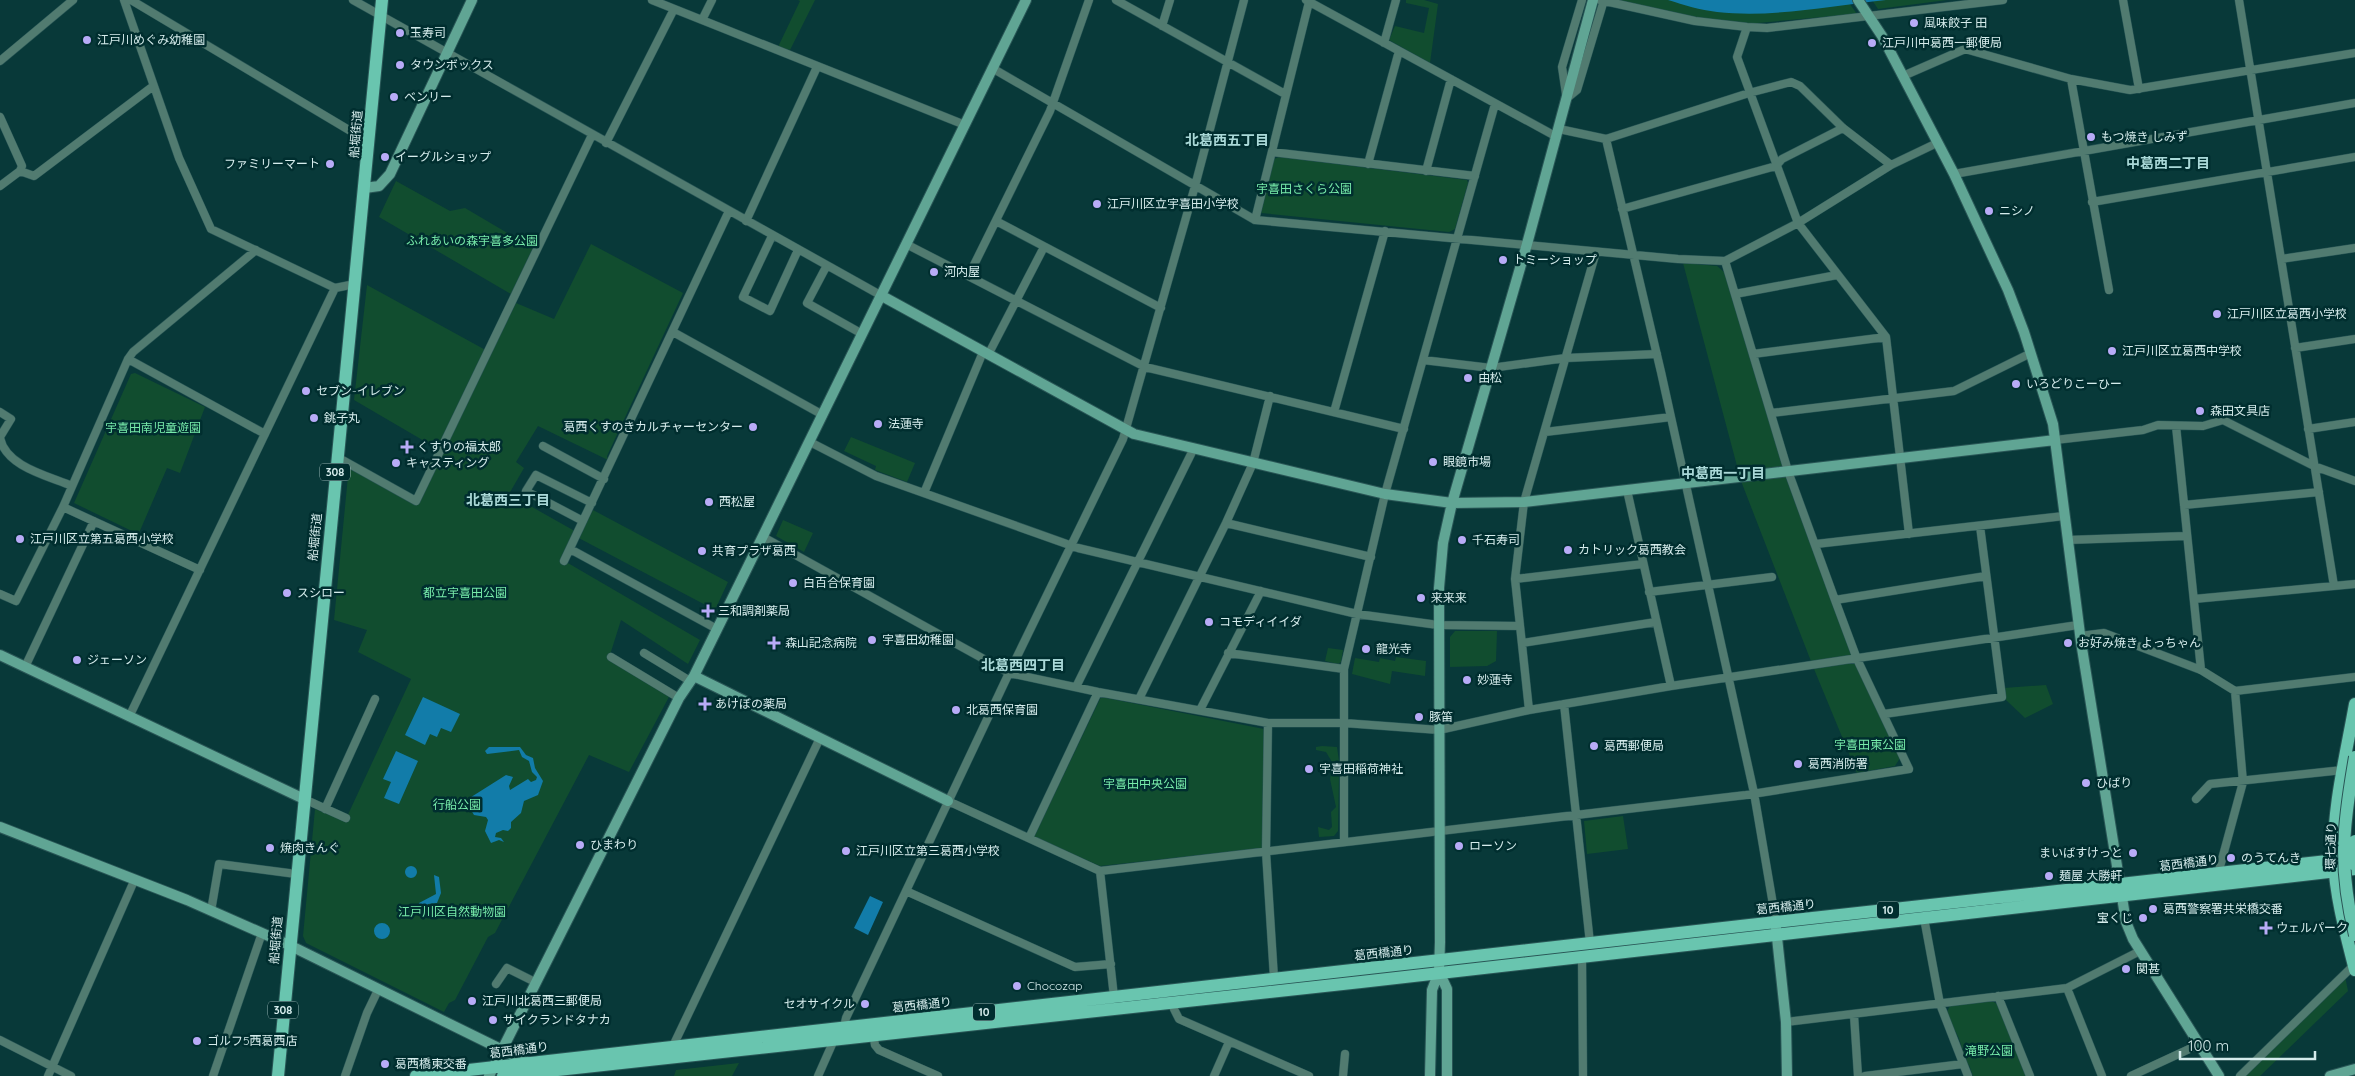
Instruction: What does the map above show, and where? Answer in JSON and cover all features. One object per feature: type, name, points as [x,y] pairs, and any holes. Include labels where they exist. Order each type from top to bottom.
[{"type":"main road","name":"船堀街道","points":[[278,1076],[289,945],[382,0]]},
{"type":"main road","points":[[2354,968],[2340,911],[2335,866],[2336,822],[2355,704]]},
{"type":"main road","name":"環七通り","points":[[2355,757],[2344,824],[2343,844],[2344,885],[2355,935]]},
{"type":"main road","name":"環七通り","points":[[2355,841],[2355,867]]},
{"type":"main road","name":"葛西橋通り","points":[[503,1076],[834,1040],[873,1030],[1114,997],[1274,978],[1582,957],[1776,928],[2335,866],[2355,858]]},
{"type":"main road","name":"葛西橋通り","points":[[416,1076],[490,1072],[529,1063],[844,1027],[873,1030],[1170,1003],[1440,966],[1590,942],[1924,918],[2218,874],[2335,866],[2355,867]]},
{"type":"street","points":[[0,61],[74,0]]},
{"type":"street","points":[[124,0],[152,87],[179,158],[211,229],[335,288],[355,284]]},
{"type":"street","points":[[131,0],[368,142]]},
{"type":"street","points":[[353,0],[772,236],[1126,431],[1253,463],[1385,494],[1452,503],[1524,502],[2143,430],[2158,425],[2203,426],[2223,420],[2314,466],[2355,481]]},
{"type":"street","points":[[365,188],[379,186],[390,174],[472,0]]},
{"type":"street","points":[[652,0],[965,125]]},
{"type":"street","points":[[702,20],[712,0]]},
{"type":"street","points":[[490,1072],[679,698],[692,679],[763,537],[1026,0]]},
{"type":"street","points":[[969,275],[1053,103],[1089,0]]},
{"type":"street","points":[[1116,0],[1285,94]]},
{"type":"street","points":[[1162,26],[1170,0]]},
{"type":"street","points":[[818,1076],[834,1040],[844,1027],[846,1018],[948,801],[1126,431],[1195,186],[1244,0]]},
{"type":"street","points":[[1384,43],[1396,0]]},
{"type":"street","points":[[1566,99],[1562,67],[1582,0]]},
{"type":"street","points":[[1447,1076],[1446,989],[1440,966],[1438,830],[1438,625],[1440,566],[1446,523],[1528,244],[1593,0]]},
{"type":"street","points":[[1600,0],[1695,21],[1766,28],[1867,14],[2003,0]]},
{"type":"street","points":[[1566,99],[1576,90],[1604,0]]},
{"type":"street","points":[[1858,0],[1903,76],[1954,174],[2008,290],[2031,353],[2053,424],[2078,624],[2120,890],[2129,930],[2219,1076]]},
{"type":"street","points":[[2123,0],[2139,90]]},
{"type":"street","points":[[2240,0],[2334,586]]},
{"type":"street","points":[[1255,220],[1307,1],[1495,104],[1558,133],[1606,139],[1749,93],[1791,82],[1800,86],[1843,128],[1891,165]]},
{"type":"street","points":[[606,143],[674,9]]},
{"type":"street","points":[[1747,27],[1737,57],[1798,223],[1886,337],[1909,534]]},
{"type":"street","points":[[1903,76],[1965,49],[2070,79],[2139,90],[2355,53]]},
{"type":"street","points":[[1368,164],[1399,51]]},
{"type":"street","points":[[746,221],[817,67]]},
{"type":"street","points":[[992,68],[1255,220],[1528,244],[1596,252],[1725,261],[1798,223],[1891,165],[1938,144]]},
{"type":"street","points":[[1426,171],[1451,79]]},
{"type":"street","points":[[2070,79],[2109,290]]},
{"type":"street","points":[[20,171],[34,176],[152,87]]},
{"type":"street","points":[[1954,174],[2355,103]]},
{"type":"street","points":[[1344,842],[1344,669],[1385,494],[1495,104]]},
{"type":"street","points":[[0,117],[22,166],[20,171],[0,186]]},
{"type":"street","points":[[1622,209],[1776,166],[1782,159],[1843,128]]},
{"type":"street","points":[[337,457],[416,501],[592,135]]},
{"type":"street","points":[[1606,139],[1657,354],[1754,793],[1776,928],[1786,1022],[1787,1076]]},
{"type":"street","points":[[1272,152],[1475,176]]},
{"type":"street","points":[[2092,202],[2355,157]]},
{"type":"street","points":[[564,561],[729,211]]},
{"type":"street","points":[[996,221],[1161,308]]},
{"type":"street","points":[[1334,412],[1385,231]]},
{"type":"street","points":[[772,236],[743,297],[770,311],[798,250]]},
{"type":"street","points":[[906,244],[1145,367],[1404,429]]},
{"type":"street","points":[[924,493],[985,353],[1017,300],[1044,247]]},
{"type":"street","points":[[2281,259],[2355,248]]},
{"type":"street","points":[[0,594],[16,601],[63,507],[128,359],[133,352],[256,250]]},
{"type":"street","points":[[1529,710],[1515,579],[1524,502],[1596,252]]},
{"type":"street","points":[[644,653],[692,679],[1100,871],[1754,793],[1909,769],[1856,658],[1788,471],[1725,261]]},
{"type":"street","points":[[826,266],[807,302],[857,331]]},
{"type":"street","points":[[1735,294],[1837,275]]},
{"type":"street","points":[[129,717],[335,288]]},
{"type":"street","points":[[673,332],[823,415]]},
{"type":"street","points":[[1753,354],[1886,337]]},
{"type":"street","points":[[2295,348],[2355,339]]},
{"type":"street","points":[[1771,413],[1954,391],[2031,353]]},
{"type":"street","points":[[1423,360],[1491,368],[1566,358],[1657,354]]},
{"type":"street","points":[[128,359],[265,434]]},
{"type":"street","points":[[1139,699],[1226,523],[1253,463],[1270,396]]},
{"type":"street","points":[[0,412],[11,419],[0,438],[2,447],[18,462],[72,486]]},
{"type":"street","points":[[1545,432],[1671,417]]},
{"type":"street","points":[[2308,429],[2355,422]]},
{"type":"street","points":[[2176,426],[2201,670]]},
{"type":"street","points":[[810,442],[876,476],[1072,546],[1357,614],[1438,625],[1520,626]]},
{"type":"street","points":[[543,446],[604,479]]},
{"type":"street","points":[[1076,687],[1194,448]]},
{"type":"street","points":[[583,521],[526,491],[536,475],[592,503]]},
{"type":"street","points":[[1627,490],[1671,686]]},
{"type":"street","points":[[2184,505],[2318,492]]},
{"type":"street","points":[[63,507],[200,570]]},
{"type":"street","points":[[1816,544],[2064,516]]},
{"type":"street","points":[[25,667],[94,521]]},
{"type":"street","points":[[1226,523],[1371,558]]},
{"type":"street","points":[[1884,714],[2002,697],[1980,526]]},
{"type":"street","points":[[2067,540],[2186,536]]},
{"type":"street","points":[[763,537],[1009,673],[1098,692],[1268,723],[1344,723],[1438,730],[1529,710],[1671,686],[2078,624]]},
{"type":"street","points":[[570,549],[717,629]]},
{"type":"street","points":[[1515,579],[1643,564]]},
{"type":"street","points":[[1835,600],[1986,576]]},
{"type":"street","points":[[1649,592],[1772,577]]},
{"type":"street","points":[[2194,599],[2355,584]]},
{"type":"street","points":[[1200,710],[1261,591]]},
{"type":"street","points":[[1522,643],[1656,622]]},
{"type":"street","points":[[2080,636],[2104,633],[2201,670],[2235,690],[2355,677]]},
{"type":"street","points":[[1228,653],[1344,669]]},
{"type":"street","points":[[0,655],[346,818]]},
{"type":"street","points":[[611,657],[679,698]]},
{"type":"street","points":[[2218,874],[2243,782],[2235,690]]},
{"type":"street","points":[[1029,838],[1098,692]]},
{"type":"street","points":[[325,809],[375,699]]},
{"type":"street","points":[[1564,704],[1590,942]]},
{"type":"street","points":[[1268,723],[1266,852],[1274,978]]},
{"type":"street","points":[[673,1046],[820,738]]},
{"type":"street","points":[[2196,799],[2210,784],[2343,770]]},
{"type":"street","points":[[0,827],[211,910],[289,945],[529,1063],[569,1076]]},
{"type":"street","points":[[211,910],[219,864],[296,874]]},
{"type":"street","points":[[1100,871],[1114,997]]},
{"type":"street","points":[[48,1076],[134,881]]},
{"type":"street","points":[[906,891],[1076,967],[1111,964]]},
{"type":"street","points":[[1924,918],[1940,1004],[1968,1076]]},
{"type":"street","points":[[213,1076],[262,933]]},
{"type":"street","points":[[1786,1022],[2067,988],[2140,950]]},
{"type":"street","points":[[1582,957],[1583,1076]]},
{"type":"street","points":[[1430,1076],[1432,990],[1440,966]]},
{"type":"street","points":[[496,984],[507,968],[535,982]]},
{"type":"street","points":[[2240,1076],[2354,968]]},
{"type":"street","points":[[2067,988],[2102,1076]]},
{"type":"street","points":[[345,1076],[367,1014],[378,990]]},
{"type":"street","points":[[1998,996],[2030,1076]]},
{"type":"street","points":[[1170,1003],[1179,1019],[1305,1076],[1309,1076]]},
{"type":"street","points":[[1854,1014],[1858,1076]]},
{"type":"street","points":[[873,1030],[875,1045],[879,1050],[938,1076]]},
{"type":"street","points":[[0,1040],[71,1076]]},
{"type":"street","points":[[1214,1076],[1229,1042]]},
{"type":"street","points":[[2132,1076],[2200,1044]]},
{"type":"street","points":[[1343,1076],[1345,1054]]},
{"type":"street","points":[[1865,1076],[1913,1073],[1963,1064]]},
{"type":"street","points":[[2330,1076],[2355,1068]]},
{"type":"green space","points":[[798,0],[815,0],[790,50],[778,47],[800,1]]},
{"type":"green space","points":[[1406,0],[1424,0],[1438,4],[1430,63],[1389,40],[1395,26],[1424,33],[1429,8],[1406,3]]},
{"type":"green space","points":[[1611,0],[1847,0],[1857,14],[1746,24],[1695,17]]},
{"type":"green space","points":[[1872,0],[1947,0],[1878,9]]},
{"type":"green space","name":"宇喜田さくら公園","points":[[1279,157],[1467,180],[1468,183],[1455,229],[1449,232],[1261,213],[1274,159]]},
{"type":"green space","name":"ふれあいの森宇喜多公園","points":[[396,181],[450,211],[465,208],[533,248],[511,294],[379,217]]},
{"type":"green space","name":"都立宇喜田公園","points":[[591,244],[683,293],[607,456],[608,460],[538,426],[516,462],[524,468],[509,494],[580,534],[593,510],[728,582],[715,610],[573,535],[561,559],[700,640],[688,664],[621,620],[609,658],[670,695],[629,772],[589,755],[495,933],[488,937],[455,1000],[449,1003],[444,1012],[306,943],[303,936],[315,809],[345,821],[411,679],[358,652],[367,630],[334,620],[349,466],[417,503],[443,452],[354,400],[367,285],[491,353],[516,303],[554,319]]},
{"type":"green space","name":"宇喜田東公園","points":[[1683,263],[1717,266],[1724,272],[1786,478],[1852,657],[1900,758],[1895,766],[1857,773],[1814,669],[1741,481]]},
{"type":"green space","name":"宇喜田南児童遊園","points":[[135,373],[205,407],[180,473],[167,468],[139,533],[74,503],[131,374]]},
{"type":"green space","points":[[851,437],[915,463],[907,482],[875,470],[876,466],[844,451]]},
{"type":"green space","points":[[783,520],[813,533],[804,552],[776,536]]},
{"type":"green space","points":[[1455,631],[1497,631],[1496,661],[1487,666],[1450,667],[1450,637]]},
{"type":"green space","points":[[1328,648],[1343,650],[1341,662],[1338,664],[1325,661]]},
{"type":"green space","points":[[1396,657],[1426,661],[1425,676],[1392,671],[1390,684],[1352,674],[1355,658],[1379,662],[1380,658],[1395,661]]},
{"type":"green space","points":[[2046,685],[2053,704],[2025,718],[2006,700],[2004,688]]},
{"type":"green space","name":"宇喜田中央公園","points":[[1101,697],[1264,729],[1263,848],[1100,866],[1034,837]]},
{"type":"green space","points":[[1316,747],[1337,747],[1339,761],[1332,762],[1326,752],[1316,750]]},
{"type":"green space","points":[[1331,773],[1339,773],[1338,831],[1334,836],[1319,837],[1318,827],[1329,830],[1332,827],[1331,812],[1336,807],[1330,779]]},
{"type":"green space","points":[[1623,816],[1628,849],[1587,854],[1584,821]]},
{"type":"green space","points":[[2345,976],[2348,991],[2260,1076],[2243,1076]]},
{"type":"green space","name":"滝野公園","points":[[1992,1001],[1997,1004],[2026,1076],[1973,1076],[1969,1065],[1961,1058],[1960,1041],[1945,1015],[1950,1006]]},
{"type":"green space","points":[[739,1063],[732,1076],[674,1076],[676,1070]]},
{"type":"water","points":[[1668,0],[1886,0],[1759,14],[1711,11]]},
{"type":"water","points":[[423,697],[460,714],[451,732],[441,728],[437,737],[430,734],[425,745],[405,735]]},
{"type":"water","points":[[489,747],[520,747],[526,755],[533,758],[535,768],[543,781],[538,795],[524,801],[521,813],[511,822],[511,828],[508,831],[503,830],[496,833],[495,837],[501,838],[504,842],[499,840],[491,843],[485,831],[488,820],[486,817],[474,815],[468,805],[468,799],[506,775],[513,777],[509,786],[510,790],[528,779],[531,782],[536,780],[537,777],[532,772],[529,761],[522,757],[519,750],[487,754],[485,751]]},
{"type":"water","points":[[396,751],[418,761],[399,804],[384,798],[391,782],[383,779]]},
{"type":"water","points":[[413,866],[416,867],[416,877],[409,878],[406,877],[405,870],[406,867]]},
{"type":"water","points":[[434,875],[439,877],[441,893],[437,903],[428,904],[422,911],[418,908],[419,903],[436,894]]},
{"type":"water","points":[[870,896],[883,902],[868,935],[854,928]]},
{"type":"water","points":[[382,923],[390,931],[382,939],[374,931]]},
{"type":"place","name":"風味餃子 田","points":[[1914,23]]},
{"type":"place","name":"玉寿司","points":[[400,33]]},
{"type":"place","name":"江戸川めぐみ幼稚園","points":[[87,40]]},
{"type":"place","name":"江戸川中葛西一郵便局","points":[[1872,43]]},
{"type":"place","name":"タウンボックス","points":[[400,65]]},
{"type":"place","name":"ベンリー","points":[[394,97]]},
{"type":"place","name":"もつ焼き しみず","points":[[2091,137]]},
{"type":"place","name":"イーグルショップ","points":[[385,157]]},
{"type":"place","name":"ファミリーマート","points":[[330,164]]},
{"type":"place","name":"江戸川区立宇喜田小学校","points":[[1097,204]]},
{"type":"place","name":"ニシノ","points":[[1989,211]]},
{"type":"place","name":"トミーショップ","points":[[1503,260]]},
{"type":"place","name":"河内屋","points":[[934,272]]},
{"type":"place","name":"江戸川区立葛西小学校","points":[[2217,314]]},
{"type":"place","name":"江戸川区立葛西中学校","points":[[2112,351]]},
{"type":"place","name":"由松","points":[[1468,378]]},
{"type":"place","name":"いろどりこーひー","points":[[2016,384]]},
{"type":"place","name":"セブン-イレブン","points":[[306,391]]},
{"type":"place","name":"森田文具店","points":[[2200,411]]},
{"type":"place","name":"銚子丸","points":[[314,418]]},
{"type":"place","name":"法蓮寺","points":[[878,424]]},
{"type":"place","name":"葛西くすのきカルチャーセンター","points":[[753,427]]},
{"type":"place","name":"くすりの福太郎","points":[[407,447]]},
{"type":"place","name":"眼鏡市場","points":[[1433,462]]},
{"type":"place","name":"キャスティング","points":[[396,463]]},
{"type":"place","name":"西松屋","points":[[709,502]]},
{"type":"place","name":"江戸川区立第五葛西小学校","points":[[20,539]]},
{"type":"place","name":"千石寿司","points":[[1462,540]]},
{"type":"place","name":"カトリック葛西教会","points":[[1568,550]]},
{"type":"place","name":"共育プラザ葛西","points":[[702,551]]},
{"type":"place","name":"白百合保育園","points":[[793,583]]},
{"type":"place","name":"スシロー","points":[[287,593]]},
{"type":"place","name":"来来来","points":[[1421,598]]},
{"type":"place","name":"三和調剤薬局","points":[[708,611]]},
{"type":"place","name":"コモディイイダ","points":[[1209,622]]},
{"type":"place","name":"宇喜田幼稚園","points":[[872,640]]},
{"type":"place","name":"森山記念病院","points":[[774,643]]},
{"type":"place","name":"お好み焼き よっちゃん","points":[[2068,643]]},
{"type":"place","name":"龍光寺","points":[[1366,649]]},
{"type":"place","name":"ジェーソン","points":[[77,660]]},
{"type":"place","name":"妙蓮寺","points":[[1467,680]]},
{"type":"place","name":"あけぼの薬局","points":[[705,704]]},
{"type":"place","name":"北葛西保育園","points":[[956,710]]},
{"type":"place","name":"豚笛","points":[[1419,717]]},
{"type":"place","name":"葛西郵便局","points":[[1594,746]]},
{"type":"place","name":"葛西消防署","points":[[1798,764]]},
{"type":"place","name":"宇喜田稲荷神社","points":[[1309,769]]},
{"type":"place","name":"ひばり","points":[[2086,783]]},
{"type":"place","name":"ひまわり","points":[[580,845]]},
{"type":"place","name":"ローソン","points":[[1459,846]]},
{"type":"place","name":"焼肉きんぐ","points":[[270,848]]},
{"type":"place","name":"江戸川区立第三葛西小学校","points":[[846,851]]},
{"type":"place","name":"まいばすけっと","points":[[2133,853]]},
{"type":"place","name":"のうてんき","points":[[2231,858]]},
{"type":"place","name":"麺屋 大勝軒","points":[[2049,876]]},
{"type":"place","name":"葛西警察署共栄橋交番","points":[[2153,909]]},
{"type":"place","name":"宝くじ","points":[[2143,918]]},
{"type":"place","name":"ウェルパーク","points":[[2266,928]]},
{"type":"place","name":"関甚","points":[[2126,969]]},
{"type":"place","name":"Chocozap","points":[[1017,986]]},
{"type":"place","name":"江戸川北葛西三郵便局","points":[[472,1001]]},
{"type":"place","name":"セオサイクル","points":[[865,1004]]},
{"type":"place","name":"サイクランドタナカ","points":[[493,1020]]},
{"type":"place","name":"ゴルフ5西葛西店","points":[[197,1041]]},
{"type":"place","name":"葛西橋東交番","points":[[385,1064]]},
{"type":"district","name":"北葛西五丁目","points":[[1227,140]]},
{"type":"district","name":"中葛西二丁目","points":[[2168,163]]},
{"type":"district","name":"中葛西一丁目","points":[[1723,473]]},
{"type":"district","name":"北葛西三丁目","points":[[508,500]]},
{"type":"district","name":"北葛西四丁目","points":[[1023,665]]},
{"type":"park label","name":"行船公園","points":[[457,805]]},
{"type":"park label","name":"江戸川区自然動物園","points":[[452,912]]}]
